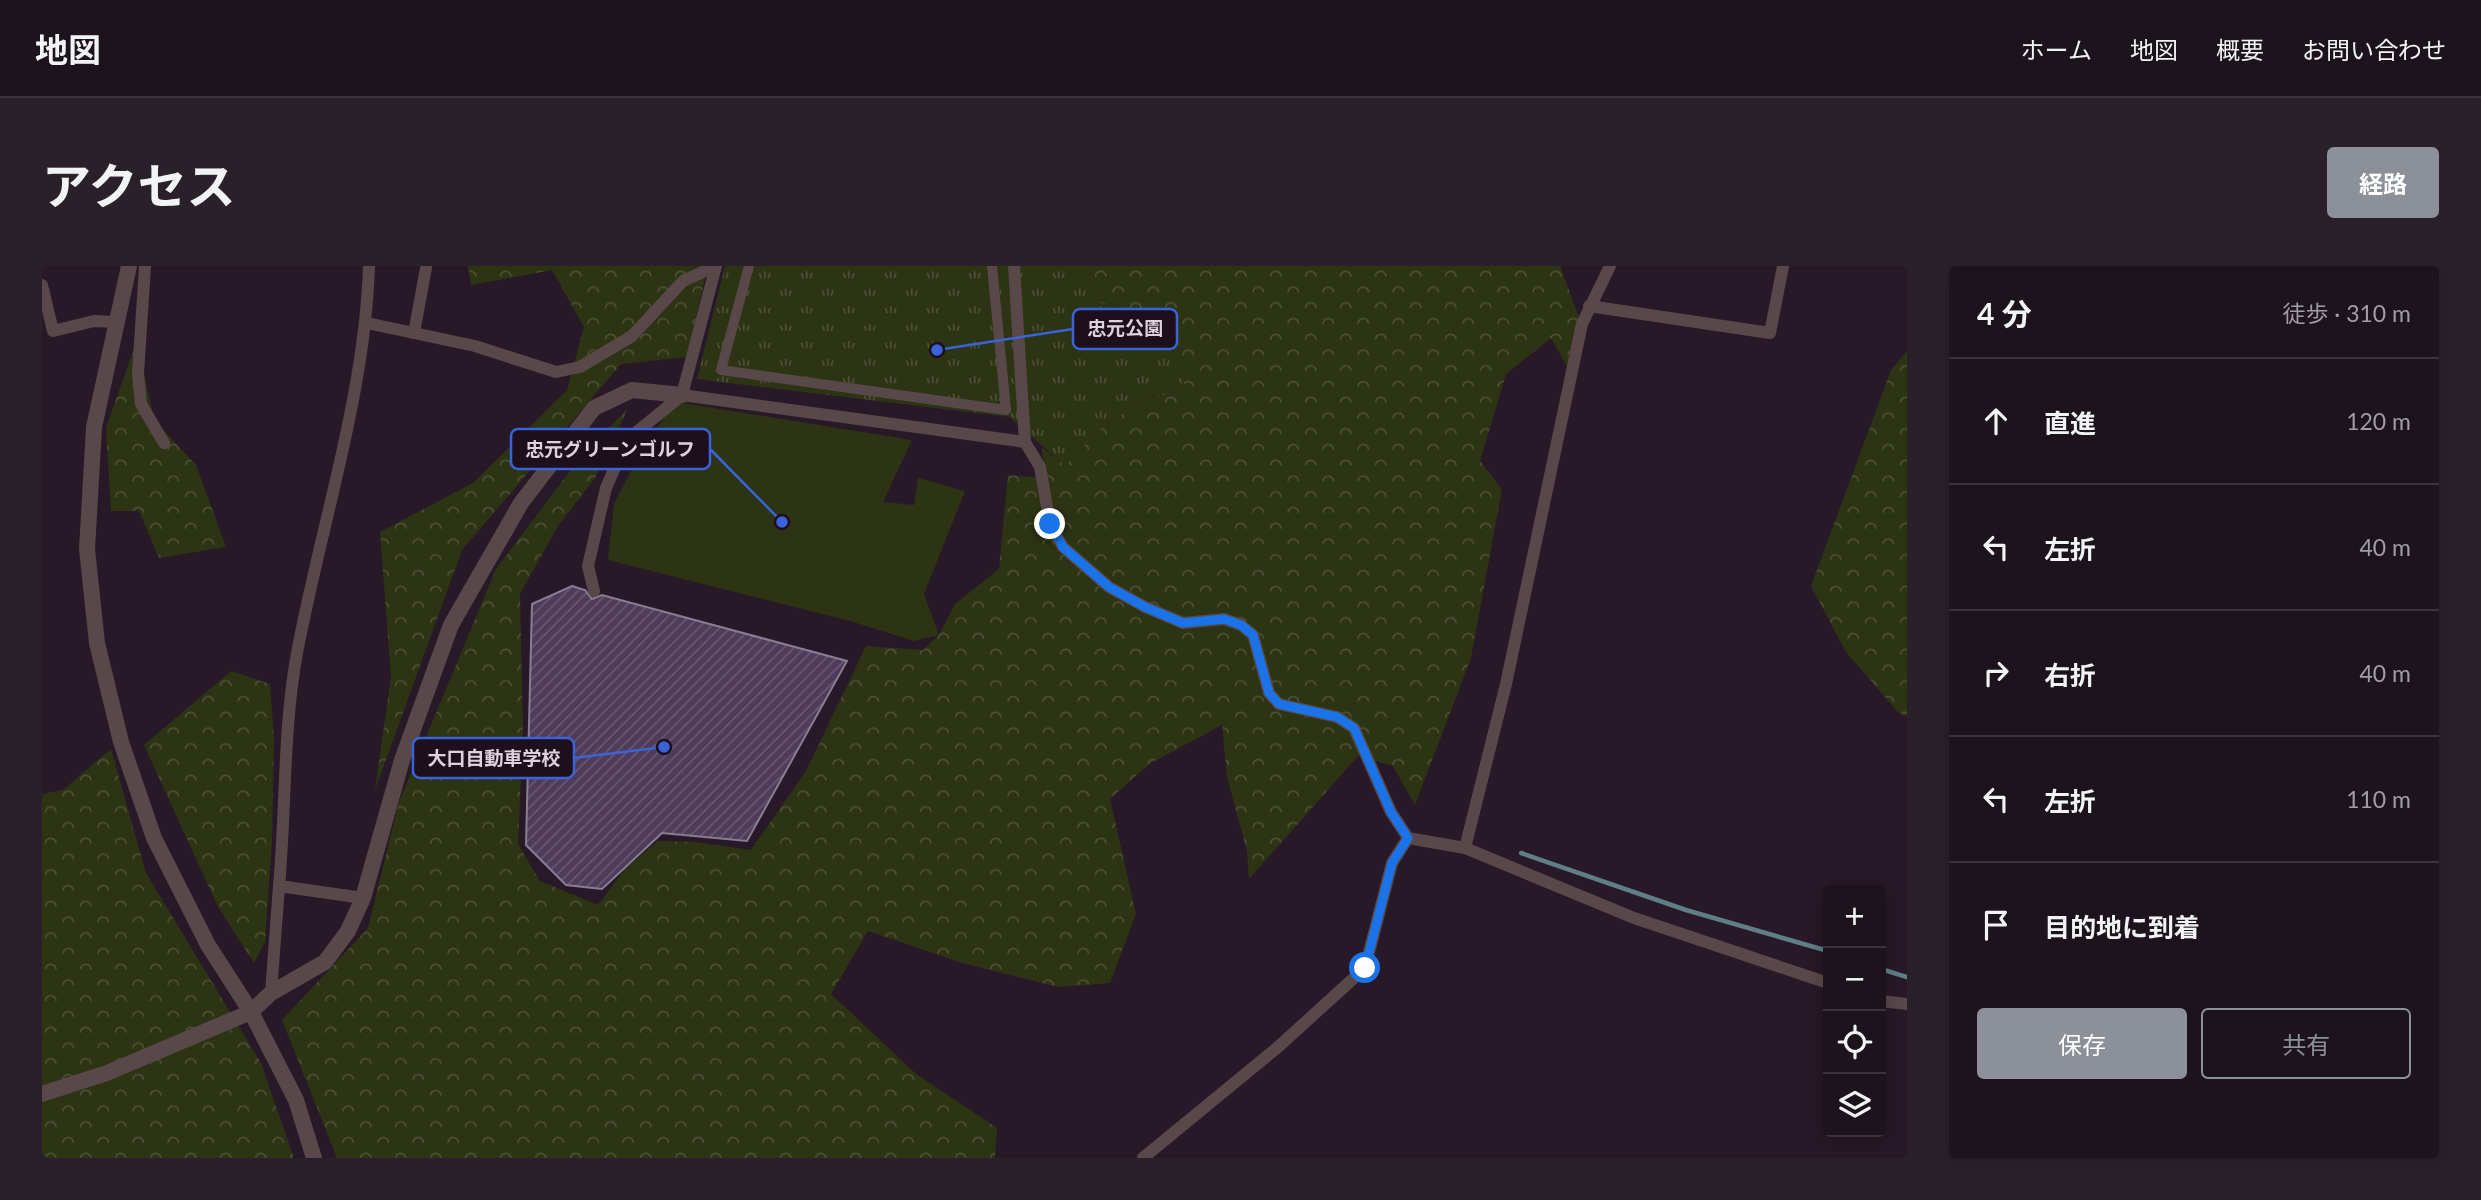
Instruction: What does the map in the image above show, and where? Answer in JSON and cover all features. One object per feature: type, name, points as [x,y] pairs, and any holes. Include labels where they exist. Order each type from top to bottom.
[{"type":"street","points":[[129,266],[94,427],[87,549],[97,643],[121,742],[155,838],[208,945],[251,1012],[296,1100],[314,1158]]},
{"type":"street","points":[[145,266],[138,331],[141,404],[164,443]]},
{"type":"street","points":[[271,993],[296,655],[368,323],[369,266]]},
{"type":"street","points":[[368,323],[475,346],[556,372],[580,367],[632,336],[683,281],[716,266]]},
{"type":"street","points":[[594,590],[588,566],[606,488],[627,439],[681,395],[716,266]]},
{"type":"street","points":[[748,266],[721,370],[1006,410],[992,266]]},
{"type":"street","points":[[1014,266],[1025,442],[1040,467],[1050,524],[1063,547],[1109,587],[1145,607],[1183,623],[1224,619],[1241,625],[1253,635],[1269,693],[1279,704],[1337,717],[1354,728],[1391,812],[1408,838],[1465,848],[1634,918],[1823,981]]},
{"type":"street","points":[[1465,848],[1508,671],[1565,398],[1589,306],[1609,266]]},
{"type":"street","points":[[1589,306],[1770,332],[1783,266]]},
{"type":"street","points":[[414,333],[426,268]]},
{"type":"street","points":[[42,285],[53,331],[94,321],[116,322]]},
{"type":"street","points":[[42,1094],[107,1073],[251,1012],[271,993],[325,962],[348,931],[363,898],[402,760],[451,625],[521,503],[594,408],[632,390],[1025,442]]},
{"type":"street","points":[[1143,1158],[1278,1047],[1365,968],[1392,863],[1408,838]]},
{"type":"street","points":[[279,886],[363,898]]},
{"type":"street","points":[[1886,1002],[1907,1004]]},
{"type":"green space","points":[[468,266],[708,266],[687,357],[621,364],[462,550],[375,790],[391,677],[380,532],[473,483],[567,390],[584,327],[552,270],[471,285]]},
{"type":"green space","points":[[725,266],[1092,266],[1098,302],[1155,321],[1187,390],[1146,399],[1104,425],[1065,466],[1010,417],[697,379]]},
{"type":"green space","points":[[1092,266],[1560,266],[1580,320],[1569,370],[1551,338],[1506,374],[1480,461],[1502,489],[1471,658],[1415,805],[1393,766],[1358,756],[1249,879],[1247,851],[1227,777],[1222,725],[1149,764],[1110,799],[1136,914],[1110,983],[1058,987],[962,963],[868,931],[831,994],[916,1074],[997,1128],[995,1158],[337,1158],[282,1020],[368,928],[399,802],[496,569],[579,459],[628,408],[595,478],[558,526],[520,594],[523,729],[518,844],[540,881],[598,905],[625,869],[658,841],[696,842],[751,850],[806,771],[866,646],[923,650],[939,635],[955,604],[999,569],[1008,475],[1044,478],[1042,448],[1065,465],[1104,425],[1146,399],[1186,390],[1155,321],[1098,302]]},
{"type":"green space","points":[[137,340],[154,420],[196,465],[226,547],[159,558],[139,511],[111,511],[106,428]]},
{"type":"green space","points":[[1907,351],[1907,717],[1898,712],[1846,652],[1811,586],[1891,370]]},
{"type":"green space","points":[[676,402],[912,440],[883,502],[914,505],[918,478],[965,491],[924,594],[939,635],[914,641],[850,621],[608,560],[614,504],[646,442]]},
{"type":"green space","points":[[231,671],[270,684],[274,740],[272,842],[265,942],[254,963],[218,907],[144,745]]},
{"type":"green space","points":[[111,749],[146,873],[261,1063],[294,1158],[42,1158],[42,794],[63,790]]},
{"type":"building","points":[[572,586],[585,590],[592,599],[602,595],[847,661],[747,841],[662,833],[602,889],[566,885],[526,845],[532,604]]},
{"type":"waterway","points":[[1521,853],[1686,910],[1823,950]]},
{"type":"waterway","points":[[1886,971],[1907,977]]},
{"type":"place","name":"忠元公園","points":[[937,350]]},
{"type":"place","name":"忠元グリーンゴルフ","points":[[782,522]]},
{"type":"place","name":"大口自動車学校","points":[[664,747]]},
{"type":"route","points":[[1050,524],[1063,547],[1109,587],[1145,607],[1183,623],[1224,619],[1241,625],[1253,635],[1269,693],[1279,704],[1337,717],[1354,728],[1391,812],[1408,838],[1392,863],[1365,968]]}]
